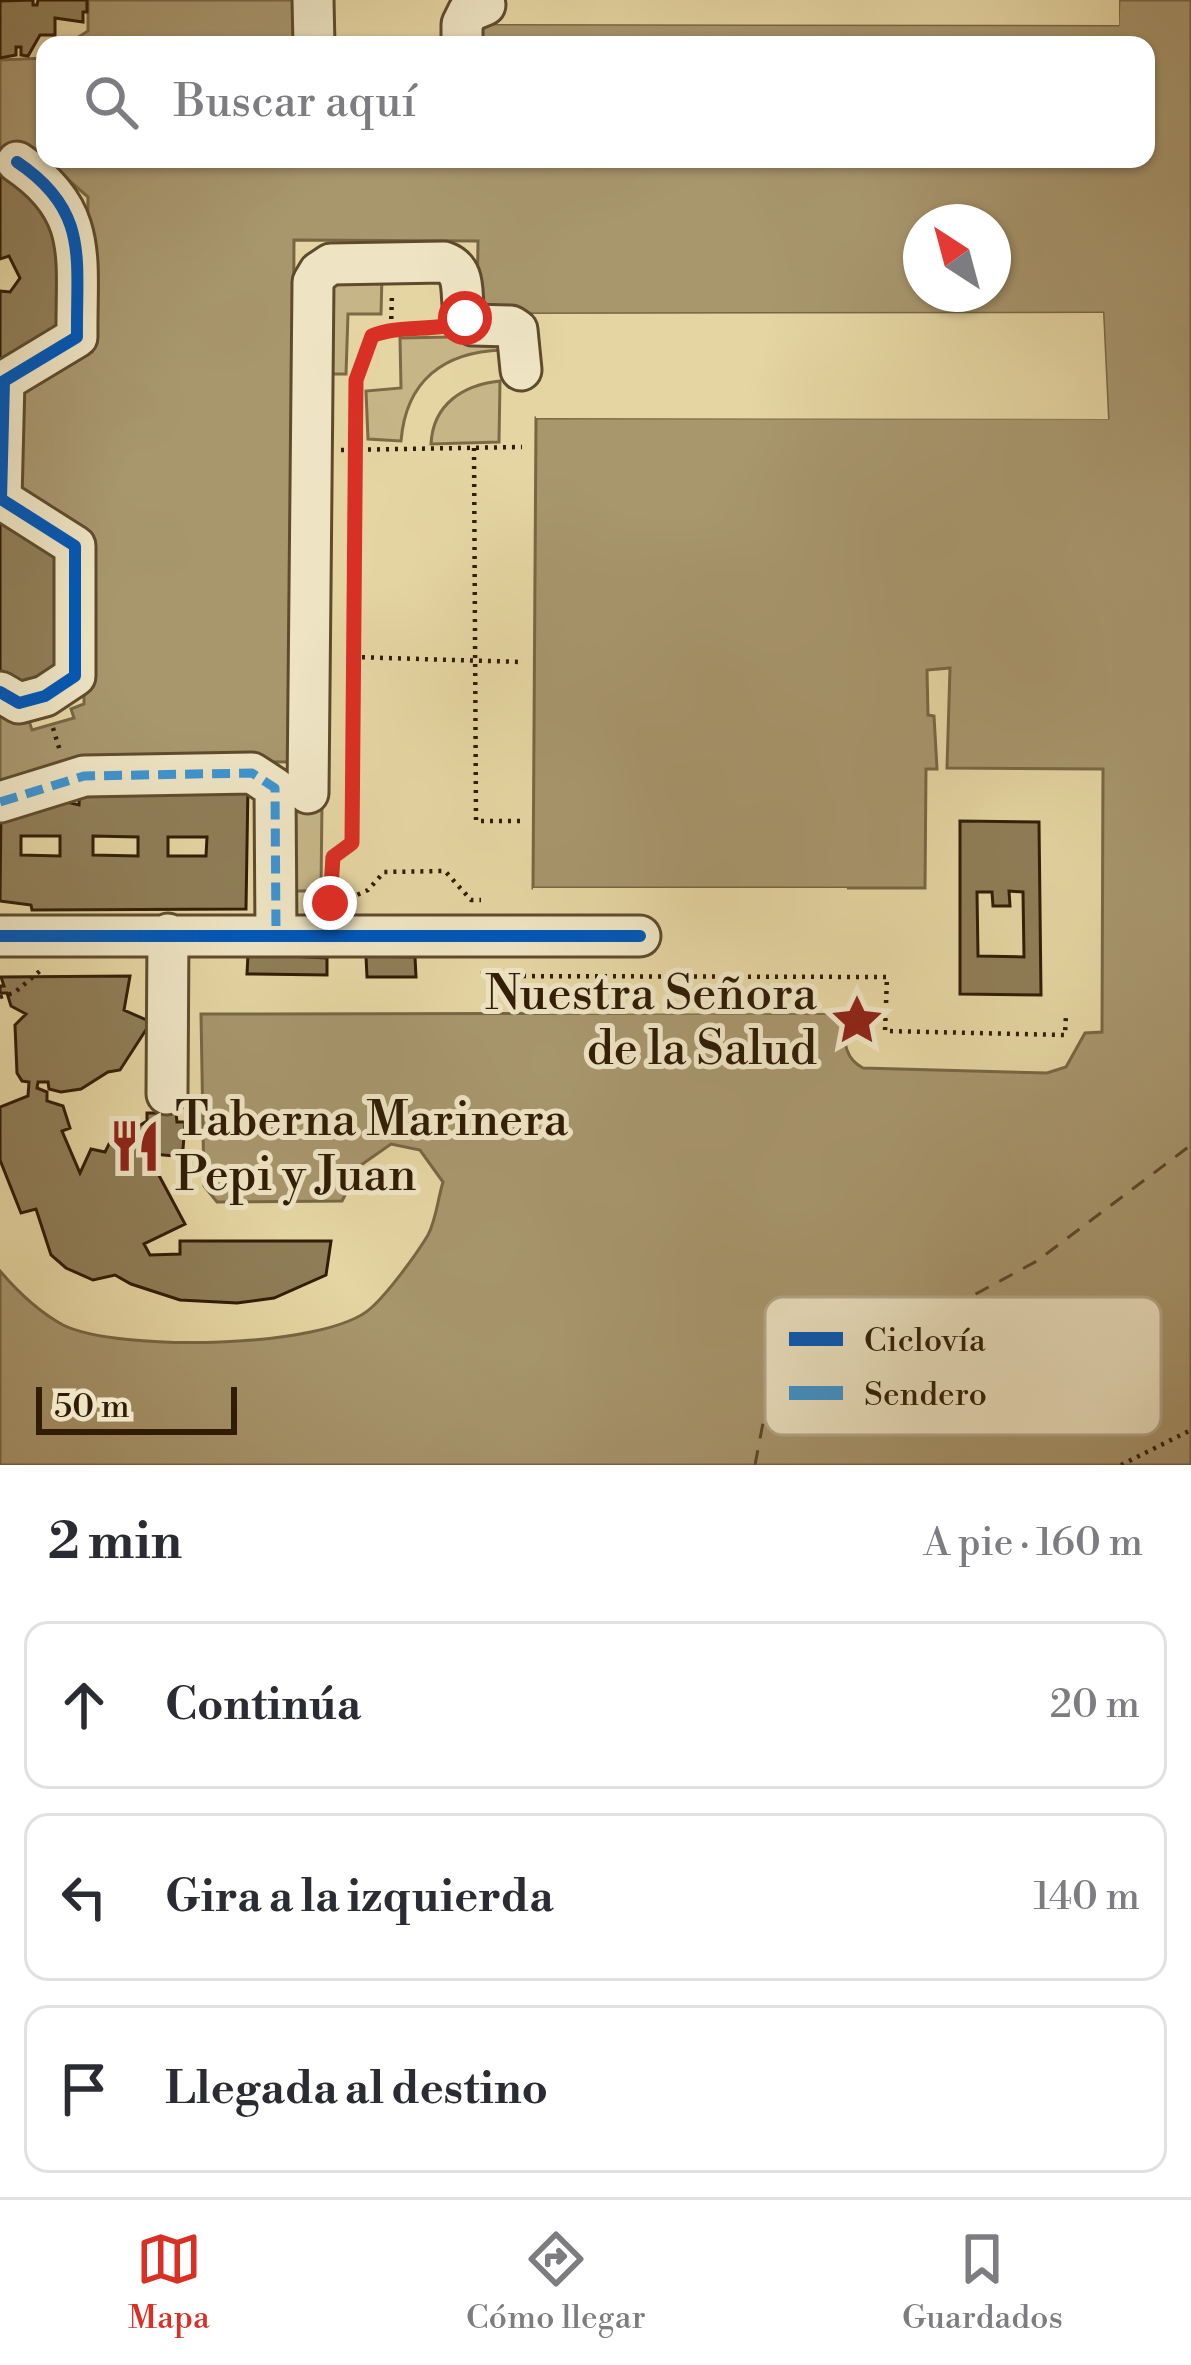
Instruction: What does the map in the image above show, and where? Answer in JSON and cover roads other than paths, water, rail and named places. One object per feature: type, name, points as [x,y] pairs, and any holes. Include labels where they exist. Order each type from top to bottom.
[{"type":"street","points":[[313,0],[314,36]]},
{"type":"street","points":[[462,36],[468,12],[485,4]]},
{"type":"street","points":[[0,692],[19,703],[45,695],[75,676],[75,547],[1,499],[4,381],[77,337],[75,230],[46,182],[17,162]]},
{"type":"street","points":[[308,794],[314,282],[319,272],[331,264],[445,262],[455,266],[465,318],[472,325],[517,330],[521,370]]},
{"type":"street","points":[[0,802],[84,776],[252,773],[275,788],[276,934]]},
{"type":"street","points":[[167,1094],[168,934]]},
{"type":"street","points":[[0,936],[640,937]]},
{"type":"place","name":"Nuestra Señora de la Salud","points":[[857,1020]]},
{"type":"place","name":"Taberna Marinera Pepi y Juan","points":[[135,1146]]}]
